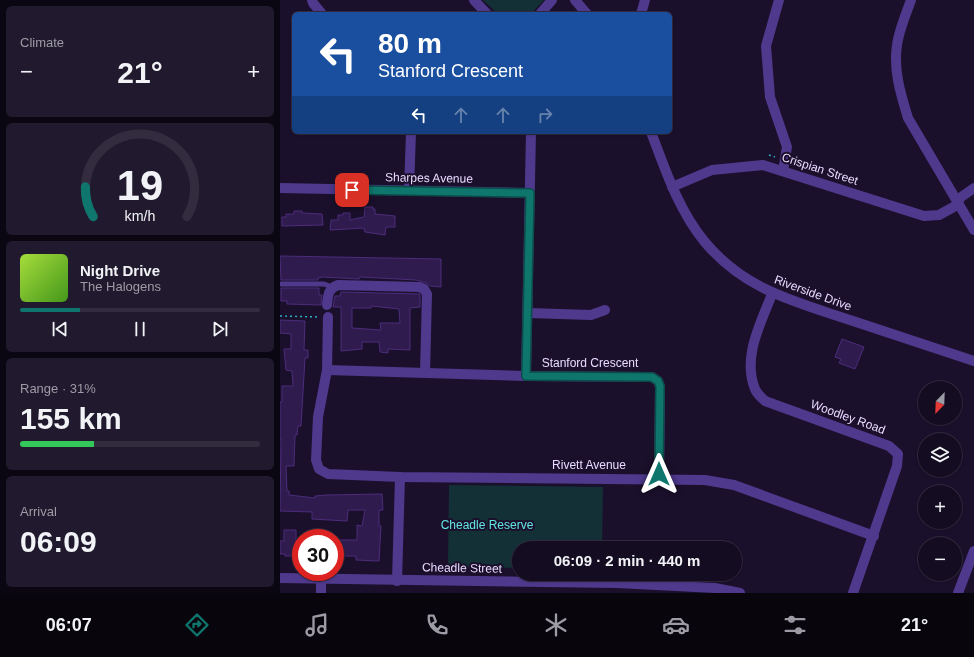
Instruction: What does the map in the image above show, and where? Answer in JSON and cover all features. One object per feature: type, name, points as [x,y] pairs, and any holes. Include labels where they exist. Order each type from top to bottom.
[{"type":"street","points":[[312,0],[321,12]]},
{"type":"street","points":[[474,0],[485,12]]},
{"type":"street","points":[[542,12],[552,0]]},
{"type":"street","points":[[574,0],[585,12]]},
{"type":"street","points":[[642,12],[646,0]]},
{"type":"street","points":[[779,0],[766,46],[770,97],[787,147],[783,171]]},
{"type":"street","points":[[911,0],[897,44],[896,65],[898,80],[908,118],[974,230]]},
{"type":"street","points":[[409,190],[411,134]]},
{"type":"street","points":[[526,376],[531,134]]},
{"type":"street","name":"Riverside Drive","points":[[652,134],[672,187],[690,222],[704,241],[732,269],[772,294],[974,361]]},
{"type":"street","name":"Crispian Street","points":[[672,187],[712,170],[763,165],[924,216],[939,215],[958,202],[974,188]]},
{"type":"street","name":"Sharpes Avenue","points":[[280,188],[530,193]]},
{"type":"street","points":[[327,305],[328,292],[332,287],[338,285],[419,287],[424,289],[427,294],[425,373]]},
{"type":"street","name":"Woodley Road","points":[[772,294],[754,341],[751,356],[752,378],[755,391],[765,401],[889,446],[898,454],[898,466],[853,593]]},
{"type":"street","points":[[528,313],[591,315],[605,310]]},
{"type":"street","points":[[327,370],[328,317]]},
{"type":"street","name":"Stanford Crescent","points":[[327,370],[526,376],[652,377],[658,381],[660,386],[659,479]]},
{"type":"street","name":"Rivett Avenue","points":[[327,370],[318,417],[316,460],[319,469],[328,474],[400,477],[705,480],[734,485],[874,536]]},
{"type":"street","points":[[397,581],[400,477]]},
{"type":"street","points":[[958,593],[974,551]]},
{"type":"street","name":"Cheadle Street","points":[[280,578],[292,578]]},
{"type":"street","name":"Cheadle Street","points":[[344,580],[617,584],[715,588],[740,593]]},
{"type":"street","points":[[321,581],[321,593]]},
{"type":"lane","points":[[282,284],[324,284],[332,287]]},
{"type":"path","points":[[280,316],[328,317]]},
{"type":"green space","points":[[483,0],[544,0],[533,12],[496,12]]},
{"type":"green space","name":"Cheadle Reserve","points":[[449,485],[603,487],[602,541],[512,541],[512,568],[448,567]]},
{"type":"building","points":[[365,207],[373,207],[373,209],[375,209],[375,214],[395,216],[395,227],[386,227],[385,235],[365,232],[364,228],[330,230],[331,220],[338,220],[338,215],[350,213],[350,220],[364,217]]},
{"type":"building","points":[[294,211],[322,214],[323,225],[282,226],[282,217],[286,217],[286,214],[294,214]]},
{"type":"building","points":[[280,256],[441,259],[441,287],[430,286],[416,280],[360,277],[359,279],[323,277],[318,278],[318,280],[281,280]]},
{"type":"building","points":[[281,288],[319,288],[319,295],[322,295],[321,305],[287,304],[287,301],[281,301]]},
{"type":"building","points":[[341,292],[420,294],[420,307],[410,308],[410,350],[388,349],[388,353],[380,352],[379,342],[362,342],[362,349],[341,351],[341,307],[333,307],[335,296],[340,296]],"holes":[[[372,306],[399,309],[400,323],[380,323],[381,330],[352,328],[352,308],[371,308]]]},
{"type":"building","points":[[280,320],[305,321],[304,350],[308,350],[308,358],[305,358],[301,426],[298,426],[297,435],[295,435],[294,466],[286,466],[287,491],[289,491],[289,495],[315,498],[315,496],[326,495],[382,494],[383,510],[379,510],[379,526],[381,526],[379,561],[356,560],[356,556],[344,556],[344,540],[357,540],[357,525],[362,526],[365,510],[348,510],[347,521],[312,519],[312,512],[280,511],[280,402],[282,402],[282,386],[293,386],[292,371],[286,370],[284,349],[291,349],[291,334],[280,333]]},
{"type":"building","points":[[842,339],[864,347],[855,369],[839,363],[841,359],[835,357]]},
{"type":"building","points":[[284,530],[292,530],[292,556],[280,554],[280,541],[284,541]]},
{"type":"route","points":[[352,190],[530,193],[526,376],[652,377],[658,381],[660,386],[659,474]]}]
